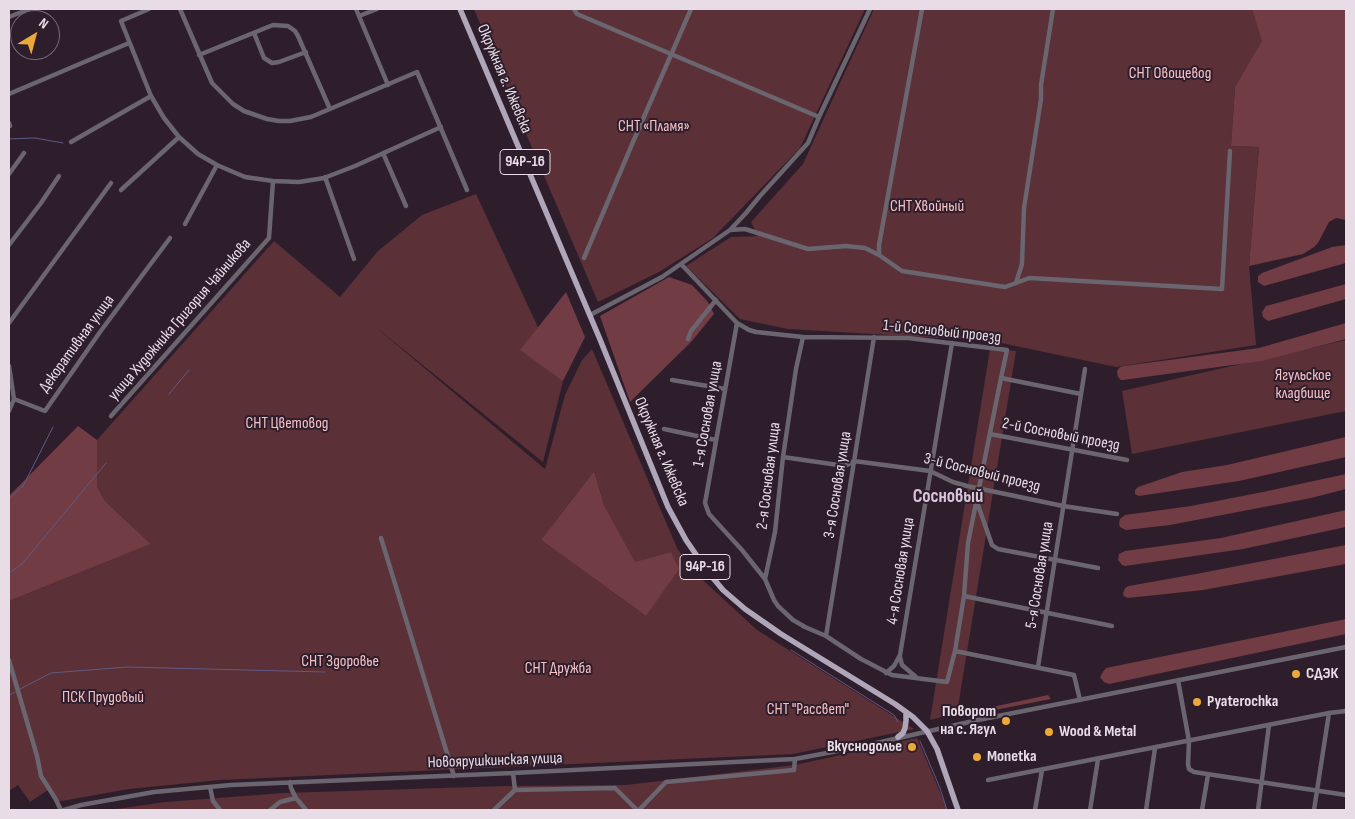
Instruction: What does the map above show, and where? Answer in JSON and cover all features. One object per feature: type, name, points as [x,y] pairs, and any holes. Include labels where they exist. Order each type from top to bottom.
[{"type":"main road","name":"Окружная г. Ижевска","points":[[460,9],[590,315],[668,507],[686,540],[723,590],[746,609],[781,634],[913,717],[926,732],[936,749],[958,810]]},
{"type":"main road","points":[[898,737],[905,728],[906,712]]},
{"type":"street","points":[[9,17],[29,9]]},
{"type":"street","points":[[146,9],[121,21],[152,96],[164,118],[179,137],[198,154],[217,165],[246,177],[299,182],[325,177],[441,127]]},
{"type":"street","points":[[180,9],[212,83],[232,104],[256,116],[279,121],[311,117],[417,72],[467,190]]},
{"type":"street","points":[[356,9],[388,84]]},
{"type":"street","points":[[359,16],[377,9]]},
{"type":"street","points":[[574,9],[577,14],[819,117]]},
{"type":"street","points":[[584,258],[691,9]]},
{"type":"street","points":[[590,315],[662,277],[730,230],[746,213],[808,143],[870,9]]},
{"type":"street","points":[[879,255],[879,245],[922,9]]},
{"type":"street","points":[[1016,283],[1022,264],[1024,208],[1053,9]]},
{"type":"street","points":[[199,55],[274,26],[288,26],[298,36],[330,109]]},
{"type":"street","points":[[254,33],[264,58],[272,63],[306,52]]},
{"type":"street","points":[[9,94],[129,43]]},
{"type":"street","points":[[71,142],[152,96]]},
{"type":"street","points":[[121,190],[179,137]]},
{"type":"street","points":[[730,230],[745,229],[808,249],[846,246],[865,248],[902,271],[1005,287],[1029,278],[1222,288],[1230,151]]},
{"type":"street","points":[[9,174],[24,153]]},
{"type":"street","points":[[383,153],[406,206]]},
{"type":"street","points":[[185,224],[217,165]]},
{"type":"street","points":[[9,245],[59,176]]},
{"type":"street","points":[[325,177],[354,258]]},
{"type":"street","name":"улица Художника Григория Чайникова","points":[[111,416],[269,238],[273,181]]},
{"type":"street","points":[[9,323],[112,183]]},
{"type":"street","name":"Декоративная улица","points":[[9,366],[14,399],[45,411],[100,332],[170,238]]},
{"type":"street","points":[[681,264],[737,323]]},
{"type":"street","points":[[688,339],[691,331],[716,300]]},
{"type":"street","name":"1-й Сосновый проезд","points":[[737,323],[756,332],[803,337],[908,338],[1007,350],[1001,378]]},
{"type":"street","name":"1-я Сосновая улица","points":[[737,323],[705,504],[706,509],[765,579]]},
{"type":"street","name":"2-я Сосновая улица","points":[[765,579],[775,532],[783,457],[796,369],[803,337]]},
{"type":"street","name":"3-я Сосновая улица","points":[[826,636],[874,338]]},
{"type":"street","name":"4-я Сосновая улица","points":[[900,655],[952,343]]},
{"type":"street","name":"5-я Сосновая улица","points":[[1038,666],[1085,369]]},
{"type":"street","points":[[765,579],[774,600],[785,613],[805,627],[826,636],[860,659],[892,675],[947,682],[955,651],[964,596],[968,543],[1001,378],[1081,394]]},
{"type":"street","points":[[672,380],[726,389]]},
{"type":"street","points":[[9,410],[14,399]]},
{"type":"street","points":[[664,429],[716,440]]},
{"type":"street","name":"2-й Сосновый проезд","points":[[990,434],[1127,460]]},
{"type":"street","name":"3-й Сосновый проезд","points":[[783,457],[845,466],[854,461],[930,472],[953,482],[1063,506],[1117,514]]},
{"type":"street","points":[[977,503],[992,545],[995,548],[1098,568]]},
{"type":"street","points":[[381,538],[454,776]]},
{"type":"street","points":[[964,596],[1112,626]]},
{"type":"street","name":"Новоярушкинская улица","points":[[62,810],[82,808],[154,792],[210,787],[795,759],[1346,647]]},
{"type":"street","points":[[955,651],[1038,666],[1074,675],[1080,700]]},
{"type":"street","points":[[886,672],[894,666],[900,655]]},
{"type":"street","points":[[900,655],[902,665],[918,679]]},
{"type":"street","points":[[9,660],[41,776],[62,810]]},
{"type":"street","points":[[1178,680],[1189,741],[1189,769],[1194,772],[1346,795]]},
{"type":"street","points":[[988,780],[1329,713],[1346,712]]},
{"type":"street","points":[[1314,810],[1329,713]]},
{"type":"street","points":[[1258,810],[1269,725]]},
{"type":"street","points":[[1146,810],[1155,748]]},
{"type":"street","points":[[494,810],[515,790],[615,788],[638,810],[666,782],[794,770],[795,759]]},
{"type":"street","points":[[1090,810],[1098,759]]},
{"type":"street","points":[[1035,810],[1042,770]]},
{"type":"street","points":[[513,773],[515,790]]},
{"type":"street","points":[[1202,810],[1208,774]]},
{"type":"street","points":[[290,782],[296,798],[306,810]]},
{"type":"street","points":[[210,787],[213,801],[220,810]]},
{"type":"street","points":[[270,810],[280,802],[296,798]]},
{"type":"green space","name":"СНТ «Пламя»","points":[[474,9],[865,9],[800,148],[713,238],[659,272],[598,302]]},
{"type":"green space","name":"СНТ Хвойный","points":[[874,9],[1252,9],[1263,41],[1235,87],[1231,146],[1259,147],[1249,266],[1256,345],[1116,367],[992,341],[788,329],[740,319],[686,266],[731,237],[758,236],[751,222],[803,164]]},
{"type":"green space","points":[[476,194],[563,381],[543,462],[373,325],[545,469],[565,395],[582,360],[592,349],[677,548],[693,571],[757,630],[914,729],[793,754],[220,780],[129,789],[56,802],[48,790],[30,802],[18,785],[9,791],[9,601],[151,544],[105,501],[97,486],[97,440],[274,241],[340,297],[378,251],[422,215]],"holes":[[[594,471],[604,505],[635,563],[671,552],[646,616],[541,540]]]},
{"type":"green space","name":"Ягульское кладбище","points":[[1346,340],[1346,411],[1132,454],[1122,391]]},
{"type":"green space","points":[[990,349],[1016,351],[957,713],[930,720]]},
{"type":"green space","points":[[917,738],[946,810],[110,810],[165,802],[284,793],[506,786],[626,785],[795,765]]},
{"type":"shaded area","points":[[1252,9],[1346,9],[1346,220],[1336,218],[1329,222],[1318,243],[1303,254],[1249,266],[1259,147],[1231,146],[1235,87],[1262,41]]},
{"type":"shaded area","points":[[1346,245],[1346,263],[1264,286],[1258,282],[1258,276],[1262,273],[1332,247]]},
{"type":"shaded area","points":[[669,277],[692,285],[708,302],[714,314],[692,341],[630,402],[600,316]]},
{"type":"shaded area","points":[[1346,284],[1346,299],[1268,321],[1263,317],[1262,312],[1266,306]]},
{"type":"shaded area","points":[[566,292],[585,337],[563,381],[520,350]]},
{"type":"shaded area","points":[[1346,323],[1346,339],[1262,361],[1123,380],[1118,377],[1117,371],[1120,367],[1124,366],[1259,348]]},
{"type":"shaded area","points":[[78,426],[97,440],[97,486],[105,501],[151,544],[9,601],[9,496]]},
{"type":"shaded area","points":[[1346,437],[1346,457],[1239,481],[1139,496],[1135,494],[1135,490],[1138,487],[1182,472],[1227,465]]},
{"type":"shaded area","points":[[594,471],[604,505],[635,562],[671,552],[679,569],[646,616],[541,540]]},
{"type":"shaded area","points":[[1346,474],[1346,489],[1311,498],[1170,525],[1126,530],[1120,527],[1119,524],[1120,519],[1125,515],[1191,506]]},
{"type":"shaded area","points":[[1346,510],[1346,527],[1243,549],[1125,566],[1118,560],[1119,554],[1125,551],[1221,538]]},
{"type":"shaded area","points":[[1346,545],[1346,564],[1203,590],[1128,598],[1123,594],[1125,588],[1129,586]]},
{"type":"shaded area","points":[[1346,619],[1346,634],[1109,684],[1100,677],[1106,668]]},
{"type":"shaded area","points":[[1048,695],[1051,699],[959,717],[960,714]]},
{"type":"waterway","points":[[9,139],[35,138],[63,143]]},
{"type":"waterway","points":[[169,394],[189,370]]},
{"type":"waterway","points":[[9,499],[23,486],[53,427]]},
{"type":"waterway","points":[[9,573],[22,564],[106,463]]},
{"type":"waterway","points":[[791,650],[894,715],[898,722]]},
{"type":"waterway","points":[[20,689],[51,673],[127,667],[325,672]]},
{"type":"waterway","points":[[9,695],[17,691]]},
{"type":"waterway","points":[[920,741],[947,810]]},
{"type":"place","name":"СДЭК","points":[[1296,674]]},
{"type":"place","name":"Pyaterochka","points":[[1197,702]]},
{"type":"place","name":"Поворот на с. Ягул","points":[[1006,721]]},
{"type":"place","name":"Wood & Metal","points":[[1049,732]]},
{"type":"place","name":"Вкуснодолье","points":[[912,747]]},
{"type":"place","name":"Monetka","points":[[977,757]]},
{"type":"district","name":"Сосновый","points":[[948,497]]},
{"type":"park label","name":"СНТ Овощевод","points":[[1170,74]]},
{"type":"park label","name":"СНТ Цветовод","points":[[287,424]]},
{"type":"park label","name":"СНТ Здоровье","points":[[340,662]]},
{"type":"park label","name":"СНТ Дружба","points":[[558,669]]},
{"type":"park label","name":"ПСК Прудовый","points":[[103,698]]},
{"type":"park label","name":"СНТ \"Рассвет\"","points":[[808,710]]}]
